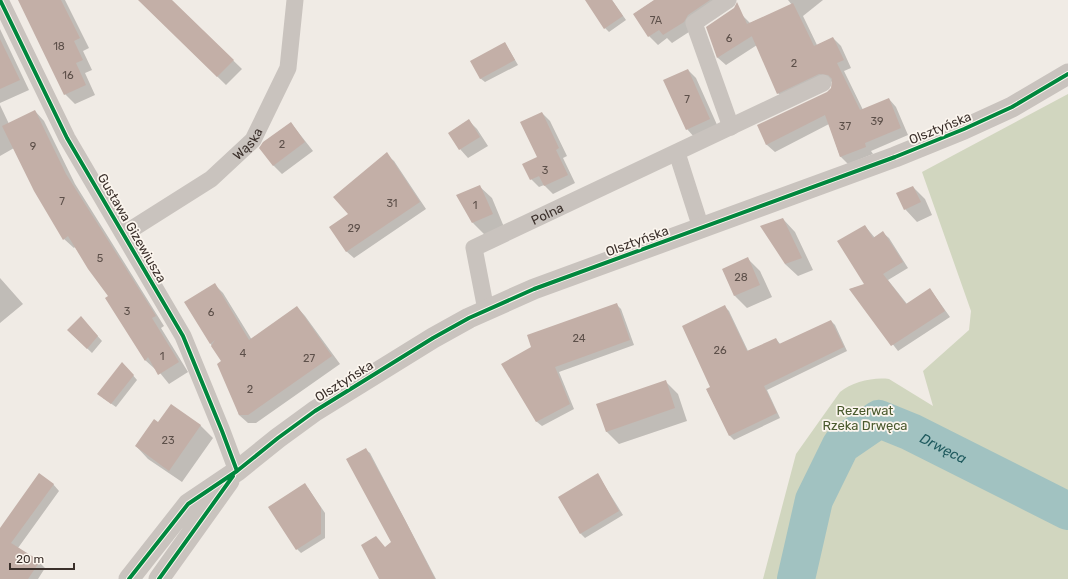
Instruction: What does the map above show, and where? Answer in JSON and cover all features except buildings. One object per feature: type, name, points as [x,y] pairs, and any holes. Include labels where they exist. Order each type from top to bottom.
[{"type":"street","name":"Gustawa Gizewiusza","points":[[0,0],[67,138],[183,336],[237,471]]},
{"type":"street","name":"Wąska","points":[[124,234],[211,179],[253,140],[288,68],[295,0]]},
{"type":"street","points":[[728,0],[694,23],[731,127]]},
{"type":"street","name":"Olsztyńska","points":[[129,579],[188,504],[237,471],[278,438],[352,387],[433,338],[486,310],[534,290],[896,157],[964,129],[1012,108],[1068,74]]},
{"type":"street","name":"Polna","points":[[486,310],[474,248],[823,83]]},
{"type":"street","points":[[677,153],[701,228]]},
{"type":"street","name":"Olsztyńska","points":[[159,579],[237,471]]},
{"type":"green space","name":"Rezerwat Rzeka Drwęca","points":[[1068,94],[1068,579],[763,579],[796,454],[840,392],[850,385],[863,381],[889,379],[933,406],[923,371],[969,330],[971,311],[922,172]]},
{"type":"waterway","name":"Drwęca","points":[[796,579],[814,500],[841,445],[879,419],[911,432],[1068,511]]},
{"type":"cycle path","points":[[0,0],[67,138],[183,336],[237,471]]},
{"type":"cycle path","points":[[129,579],[188,504],[237,471],[315,411],[433,338],[469,318],[534,289],[895,157],[964,129],[1012,107],[1068,74]]},
{"type":"cycle path","points":[[159,579],[233,476]]}]
